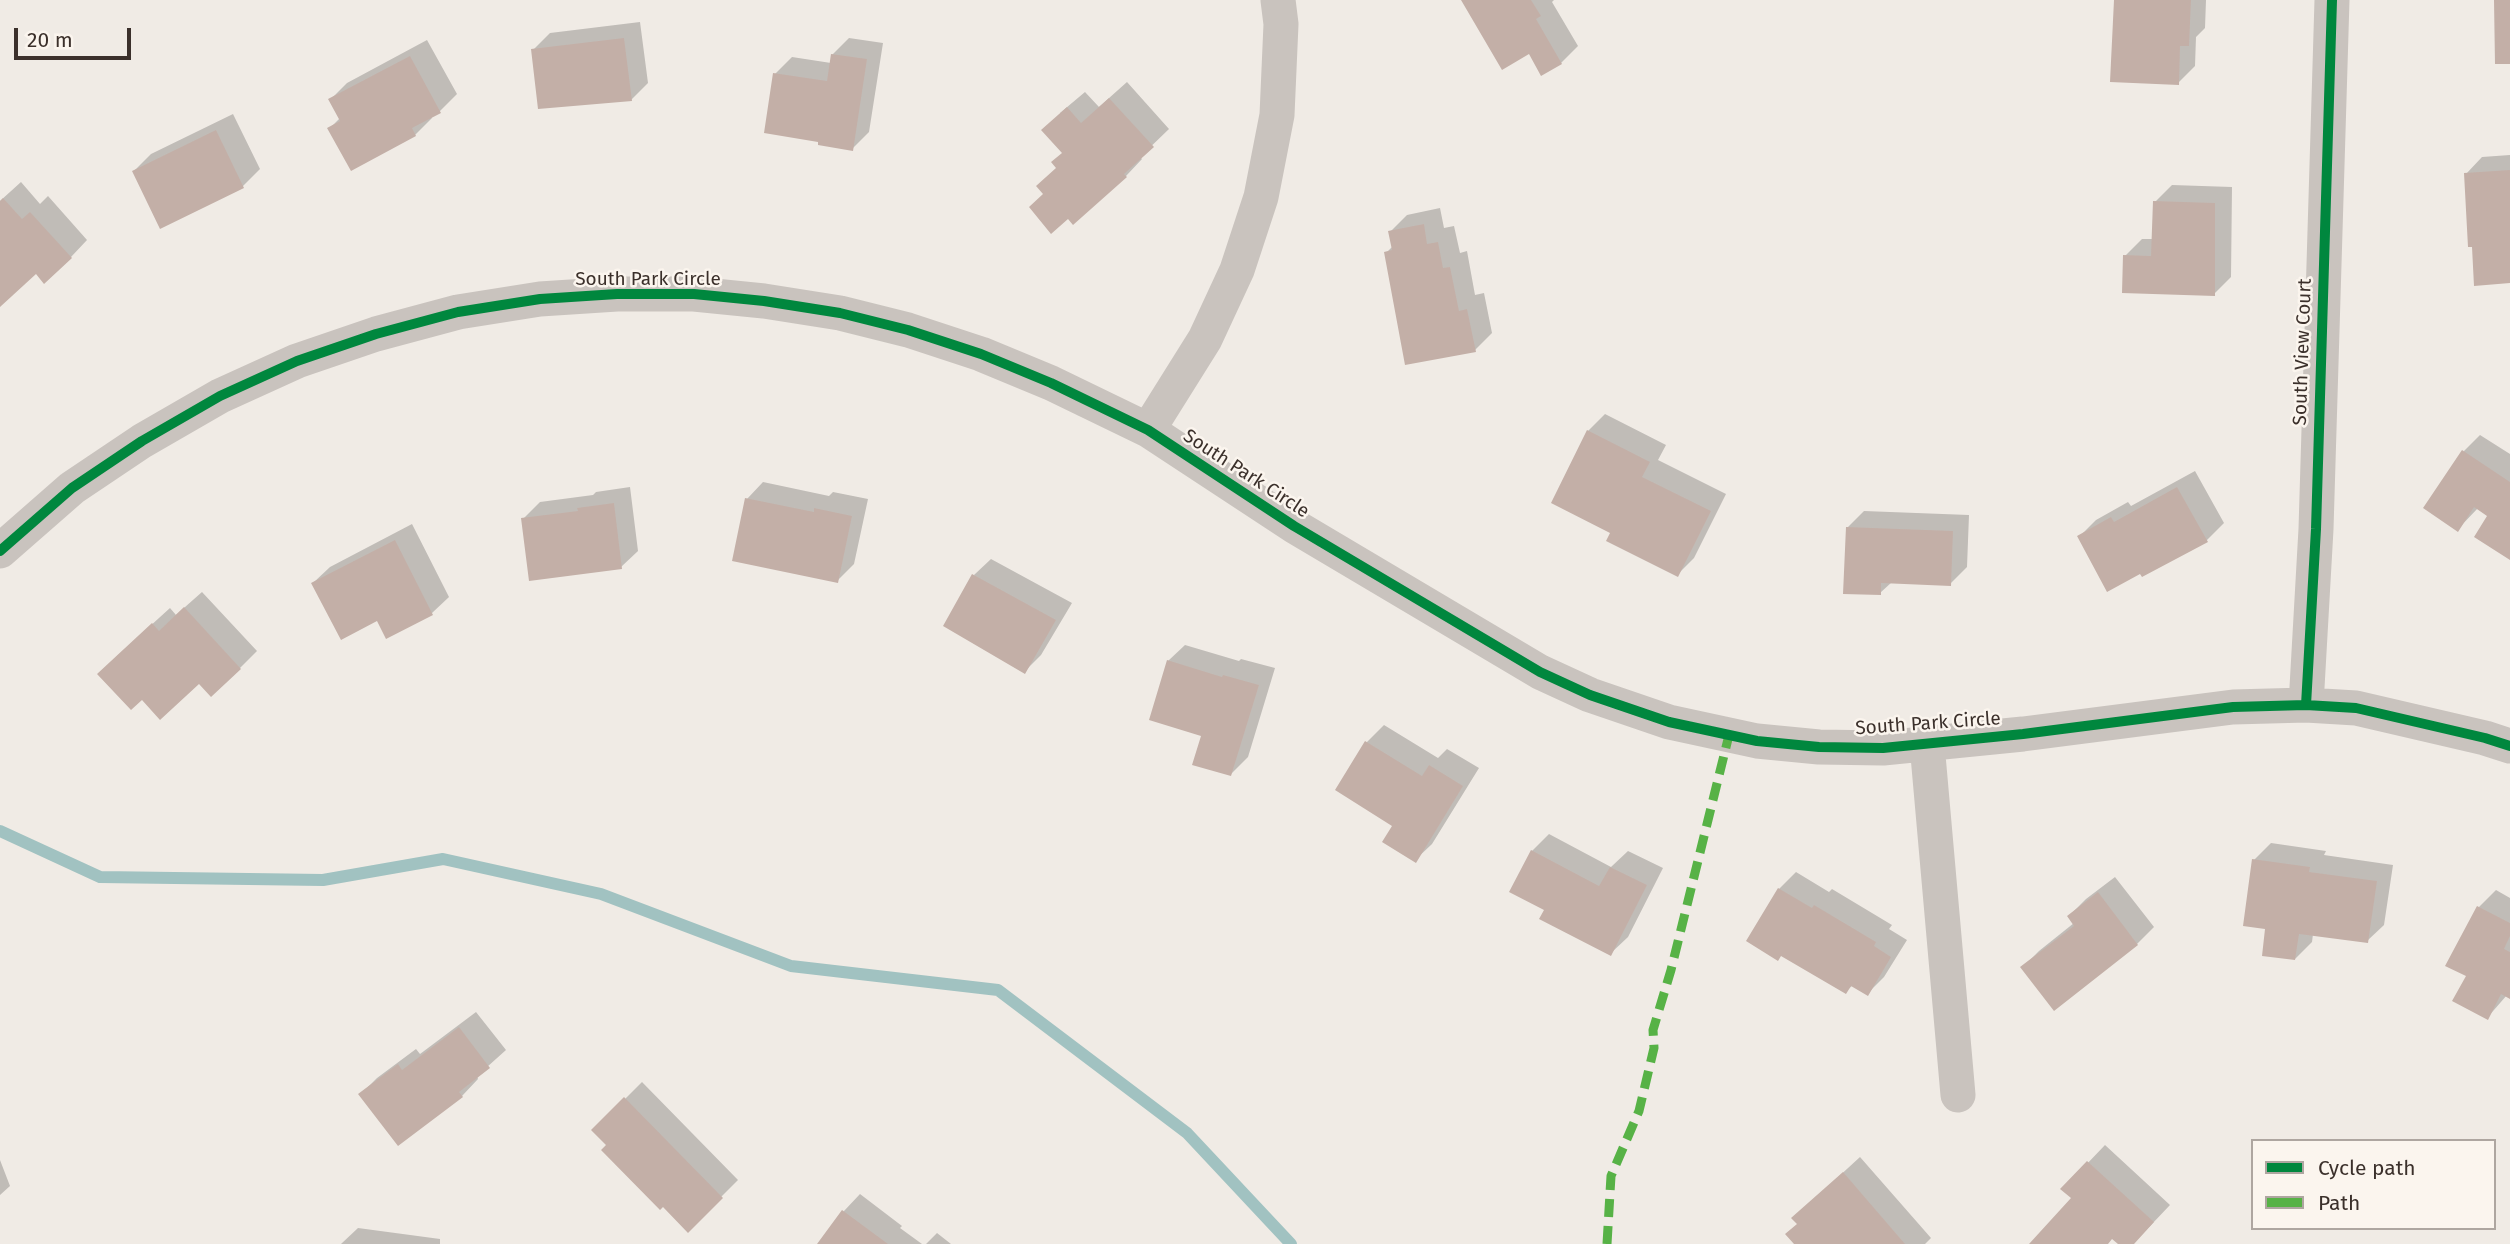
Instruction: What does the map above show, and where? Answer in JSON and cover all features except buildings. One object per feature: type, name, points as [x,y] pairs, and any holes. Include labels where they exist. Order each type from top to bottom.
[{"type":"street","points":[[1148,430],[1205,339],[1237,270],[1261,197],[1277,115],[1281,24],[1278,0]]},
{"type":"street","name":"South View Court","points":[[2306,705],[2316,515],[2332,0]]},
{"type":"street","name":"South Park Circle","points":[[0,551],[72,488],[142,441],[231,391],[297,361],[376,334],[458,313],[540,299],[617,294],[694,294],[764,300],[840,313],[908,330],[981,354],[1051,383],[1148,430],[1294,526],[1476,636],[1590,695],[1668,722],[1757,741],[1883,748],[2232,707],[2306,705],[2356,708],[2510,746]]},
{"type":"street","points":[[1927,744],[1958,1095]]},
{"type":"waterway","points":[[0,831],[100,877],[323,880],[443,859],[601,894],[791,966],[998,990],[1187,1133],[1291,1244]]},
{"type":"marked path","points":[[1607,1244],[1611,1176],[1639,1111],[1654,1048],[1653,1030],[1671,970],[1729,735]]},
{"type":"cycle path","points":[[2306,705],[2316,529],[2332,0]]},
{"type":"cycle path","points":[[0,551],[72,488],[142,441],[220,396],[297,361],[376,334],[458,312],[540,299],[617,294],[694,294],[840,313],[908,330],[981,354],[1051,383],[1148,430],[1294,526],[1540,672],[1590,695],[1669,722],[1757,741],[1819,747],[1883,748],[2023,734],[2233,707],[2306,705],[2356,708],[2510,746]]}]
